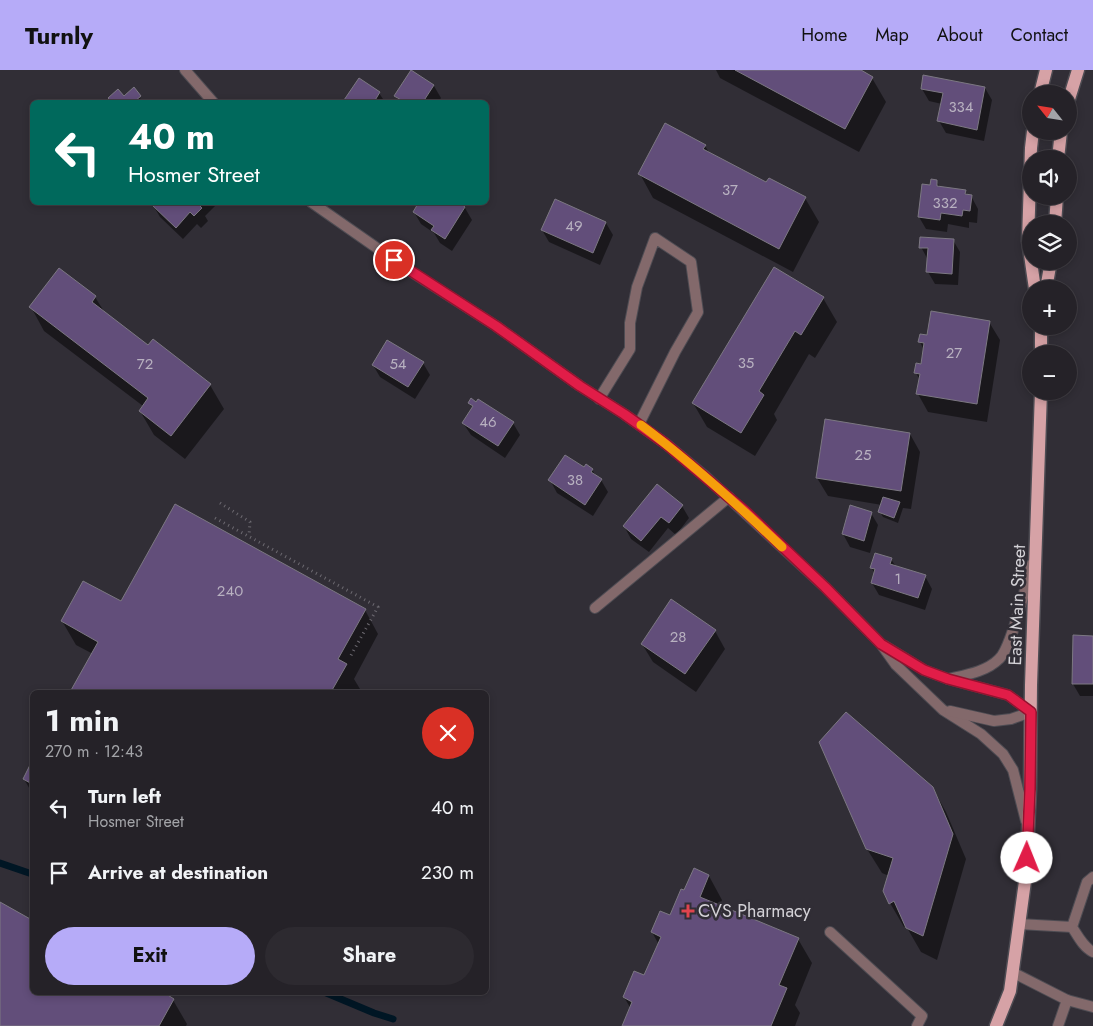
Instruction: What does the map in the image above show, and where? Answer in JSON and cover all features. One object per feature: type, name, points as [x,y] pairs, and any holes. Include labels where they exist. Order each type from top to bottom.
[{"type":"main road","points":[[1042,85],[1046,70]]},
{"type":"main road","points":[[1073,85],[1078,70]]},
{"type":"main road","points":[[1032,140],[1028,241],[1034,280]]},
{"type":"main road","name":"East Main Street","points":[[996,1026],[1010,991],[1026,874],[1041,400]]},
{"type":"street","points":[[185,70],[211,100]]},
{"type":"street","points":[[315,205],[407,269],[496,326],[639,424],[729,497],[825,587],[881,644],[896,665],[943,710],[981,734],[1002,754],[1013,770],[1027,827]]},
{"type":"street","points":[[600,399],[630,349],[630,323],[637,287],[655,238],[691,262],[698,312],[675,352],[639,424]]},
{"type":"street","points":[[595,608],[729,497]]},
{"type":"street","points":[[948,679],[987,667],[999,659],[1008,646],[1036,548]]},
{"type":"street","points":[[881,644],[924,670],[948,679],[1008,695],[1031,712]]},
{"type":"street","points":[[943,710],[994,721],[1011,719],[1031,712]]},
{"type":"street","points":[[1093,877],[1086,882],[1072,927],[1080,940],[1093,952]]},
{"type":"street","points":[[1019,924],[1072,927]]},
{"type":"street","points":[[830,932],[922,1016],[917,1026]]},
{"type":"street","points":[[1012,972],[1067,1000],[1093,1007]]},
{"type":"street","points":[[1058,1026],[1067,1000]]},
{"type":"path","points":[[220,504],[250,522],[249,536]]},
{"type":"path","points":[[215,518],[378,607],[350,658]]},
{"type":"building","points":[[411,70],[434,85],[424,100],[401,100],[394,96]]},
{"type":"building","points":[[735,70],[861,70],[873,77],[845,129]]},
{"type":"building","points":[[923,75],[985,87],[977,130],[937,121],[943,93],[921,89]]},
{"type":"building","points":[[359,78],[380,92],[375,100],[344,100]]},
{"type":"building","points":[[134,87],[141,96],[136,100],[110,100],[108,98],[118,89],[124,96]]},
{"type":"building","points":[[665,123],[706,145],[703,149],[766,182],[769,178],[806,197],[779,249],[638,174]]},
{"type":"building","points":[[931,179],[937,180],[937,186],[966,190],[965,194],[972,195],[970,211],[963,210],[962,216],[941,213],[940,220],[918,217],[922,184],[930,185]]},
{"type":"building","points":[[555,199],[606,222],[593,253],[541,230]]},
{"type":"building","points":[[152,205],[199,205],[202,208],[194,216],[190,212],[176,228]]},
{"type":"building","points":[[417,205],[463,205],[465,207],[445,239],[431,230],[434,226],[413,212]]},
{"type":"building","points":[[920,237],[954,239],[952,274],[926,272],[928,248],[919,248]]},
{"type":"building","points":[[774,267],[824,297],[801,335],[795,331],[759,391],[764,395],[741,433],[692,403]]},
{"type":"building","points":[[59,268],[96,296],[92,302],[148,345],[153,339],[211,384],[171,436],[139,411],[148,398],[29,307]]},
{"type":"building","points":[[931,311],[990,321],[977,404],[916,394],[920,374],[914,373],[916,363],[921,364],[924,343],[918,342],[920,334],[927,335]]},
{"type":"building","points":[[387,340],[424,362],[408,387],[372,365]]},
{"type":"building","points":[[471,398],[476,402],[478,399],[514,422],[498,446],[462,423],[473,406],[468,403]]},
{"type":"building","points":[[825,419],[910,433],[901,491],[816,478]]},
{"type":"building","points":[[565,455],[584,467],[586,464],[593,469],[591,472],[602,479],[585,505],[548,480]]},
{"type":"building","points":[[657,484],[683,505],[669,523],[661,517],[641,541],[623,526]]},
{"type":"building","points":[[883,497],[900,502],[894,518],[878,512]]},
{"type":"building","points":[[175,504],[366,609],[338,659],[347,664],[332,690],[71,690],[98,642],[61,621],[83,581],[121,601]]},
{"type":"building","points":[[850,505],[872,512],[864,541],[842,534]]},
{"type":"building","points":[[875,553],[892,558],[890,564],[926,575],[918,598],[871,583],[875,569],[870,568]]},
{"type":"building","points":[[671,599],[716,630],[685,674],[641,644]]},
{"type":"building","points":[[1073,635],[1093,636],[1093,684],[1072,684]]},
{"type":"building","points":[[846,712],[933,787],[953,834],[923,936],[906,928],[894,901],[889,904],[883,891],[893,858],[866,849],[819,742]]},
{"type":"building","points":[[30,765],[30,783],[23,779]]},
{"type":"building","points":[[694,868],[709,875],[700,897],[799,938],[779,985],[787,988],[771,1026],[622,1026],[632,1002],[623,997],[634,971],[644,975],[661,937],[651,932],[660,911],[670,915],[681,889],[684,890]]},
{"type":"building","points":[[0,902],[30,919],[30,995],[168,995],[174,999],[159,1026],[0,1026]]},
{"type":"waterway","points":[[0,863],[30,873]]},
{"type":"waterway","points":[[331,995],[393,1019]]},
{"type":"slow traffic","points":[[641,425],[706,477],[782,547]]},
{"type":"place","name":"CVS Pharmacy","points":[[688,911]]},
{"type":"route","points":[[394,260],[496,326],[666,444],[745,511],[825,587],[881,644],[924,670],[948,679],[1008,695],[1031,712],[1027,858]]}]
